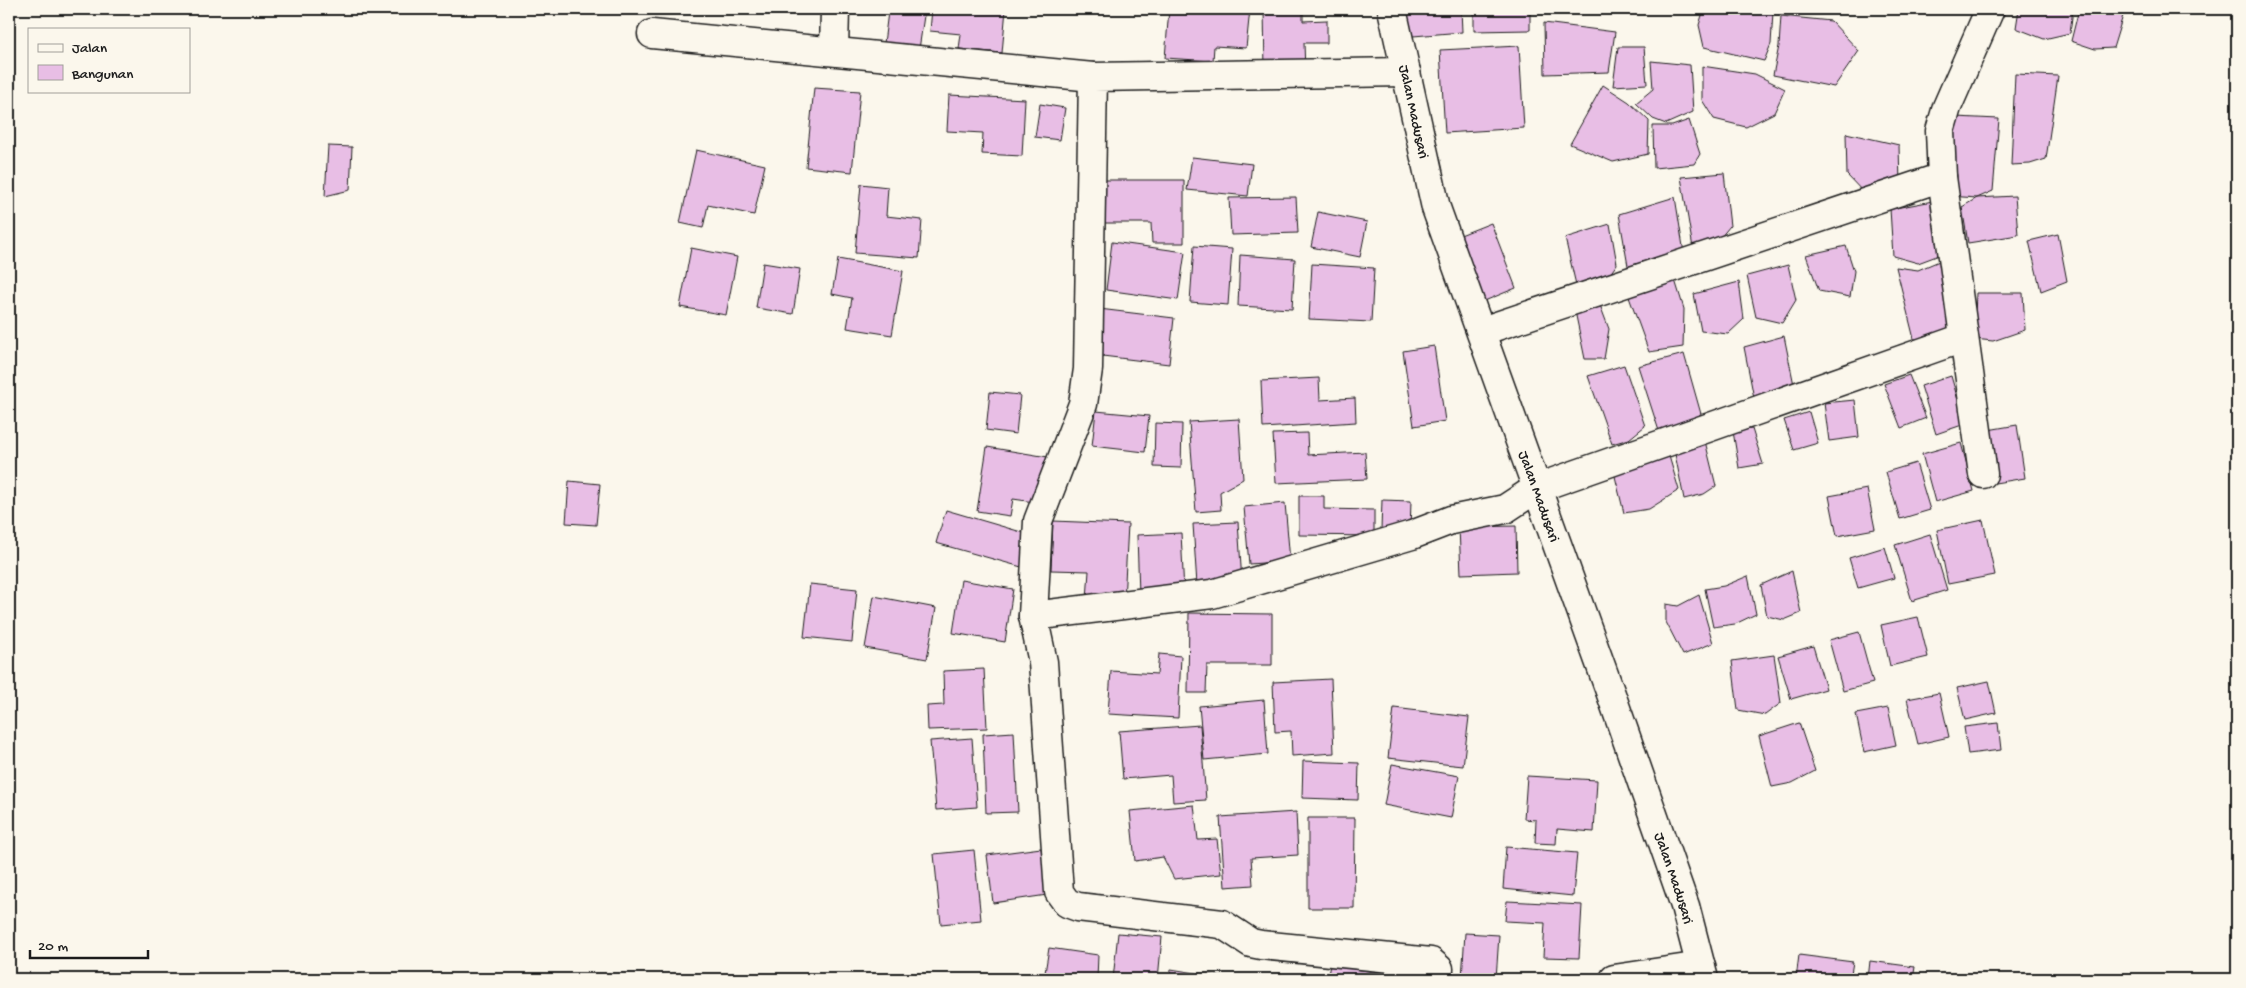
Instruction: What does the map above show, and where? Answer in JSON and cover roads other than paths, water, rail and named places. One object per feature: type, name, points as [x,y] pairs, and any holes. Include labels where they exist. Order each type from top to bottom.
[{"type":"street","points":[[834,51],[835,9]]},
{"type":"street","name":"Jalan Madusari","points":[[1392,9],[1436,208],[1482,331],[1685,906],[1703,973]]},
{"type":"street","points":[[1983,474],[1942,177],[1940,131],[1947,107],[1990,9]]},
{"type":"street","points":[[652,34],[1093,77],[1406,72]]},
{"type":"street","points":[[1093,77],[1088,369],[1083,404],[1038,521],[1033,616],[1043,662],[1059,892],[1067,903],[1078,907],[1222,924],[1251,943],[1261,945],[1431,962],[1439,969],[1438,979]]},
{"type":"street","points":[[1482,331],[1942,177]]},
{"type":"street","points":[[1033,616],[1212,594],[1412,534],[1451,520],[1506,509],[1537,488],[1963,338]]},
{"type":"street","points":[[1614,979],[1703,973]]}]
